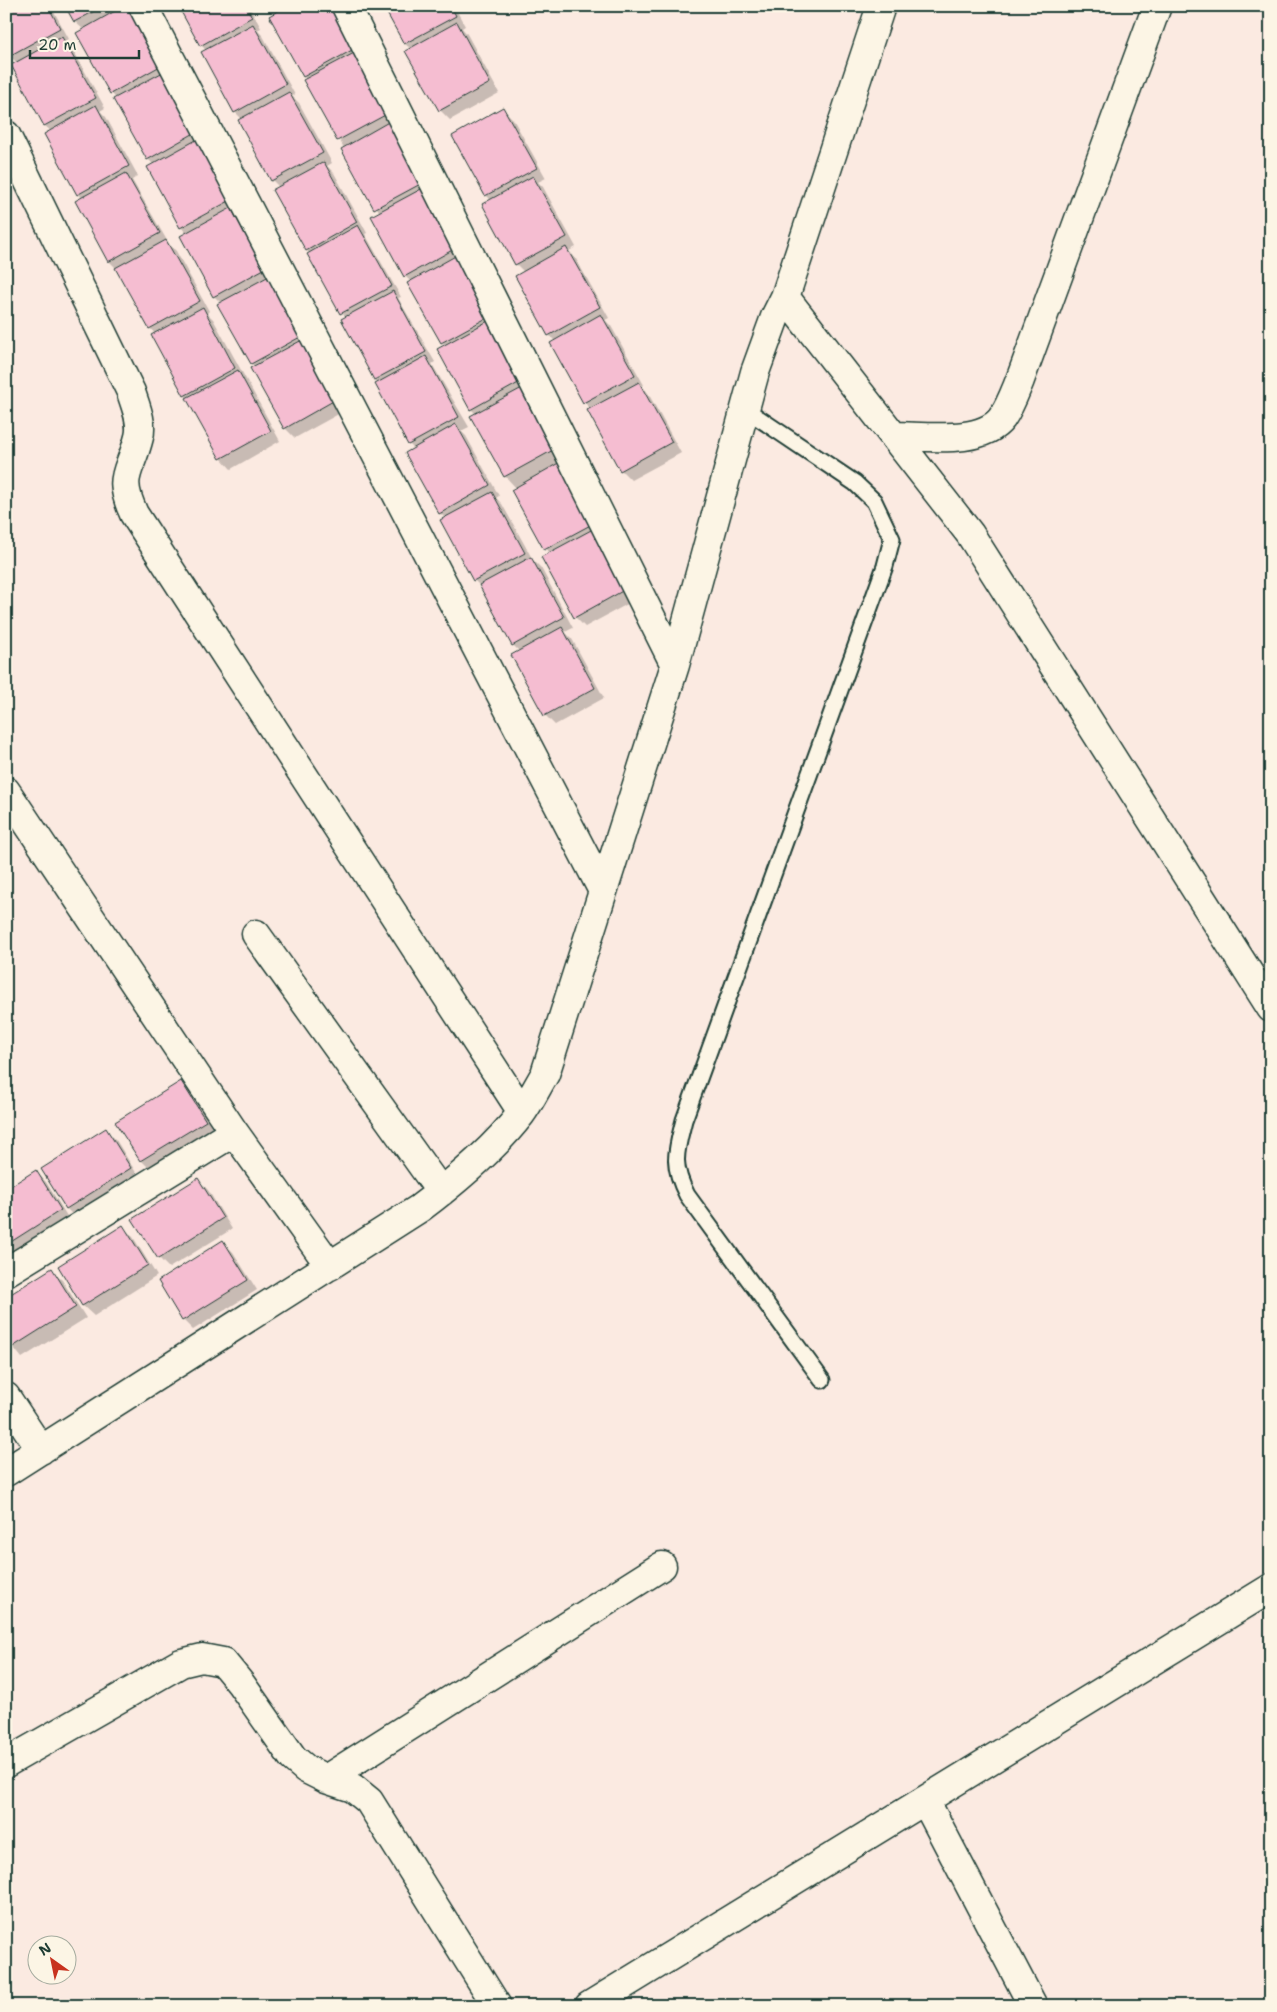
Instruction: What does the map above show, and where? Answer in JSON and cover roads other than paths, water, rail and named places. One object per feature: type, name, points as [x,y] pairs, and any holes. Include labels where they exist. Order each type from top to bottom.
[{"type":"street","points":[[143,6],[603,890]]},
{"type":"street","points":[[346,6],[675,665]]},
{"type":"street","points":[[6,1472],[330,1266],[441,1192],[498,1141],[522,1112],[545,1074],[675,665],[755,372],[780,307],[881,6]]},
{"type":"street","points":[[896,436],[965,437],[986,430],[1001,419],[1020,380],[1157,6]]},
{"type":"street","points":[[6,135],[130,392],[138,413],[140,436],[124,477],[125,494],[134,514],[522,1112]]},
{"type":"street","points":[[780,307],[896,436],[970,534],[1271,1008]]},
{"type":"street","points":[[6,791],[234,1132],[330,1266]]},
{"type":"street","points":[[256,934],[441,1192]]},
{"type":"street","points":[[6,1272],[234,1132]]},
{"type":"street","points":[[6,1397],[40,1450]]},
{"type":"street","points":[[326,1779],[662,1566]]},
{"type":"street","points":[[589,2006],[1271,1588]]},
{"type":"street","points":[[6,1763],[181,1663],[202,1658],[223,1662],[293,1758],[306,1769],[326,1779],[352,1788],[369,1800],[498,2006]]},
{"type":"street","points":[[925,1800],[1032,2006]]},
{"type":"lane","points":[[745,409],[855,483],[874,501],[892,539],[885,566],[684,1120],[675,1155],[678,1177],[687,1195],[822,1380]]}]
